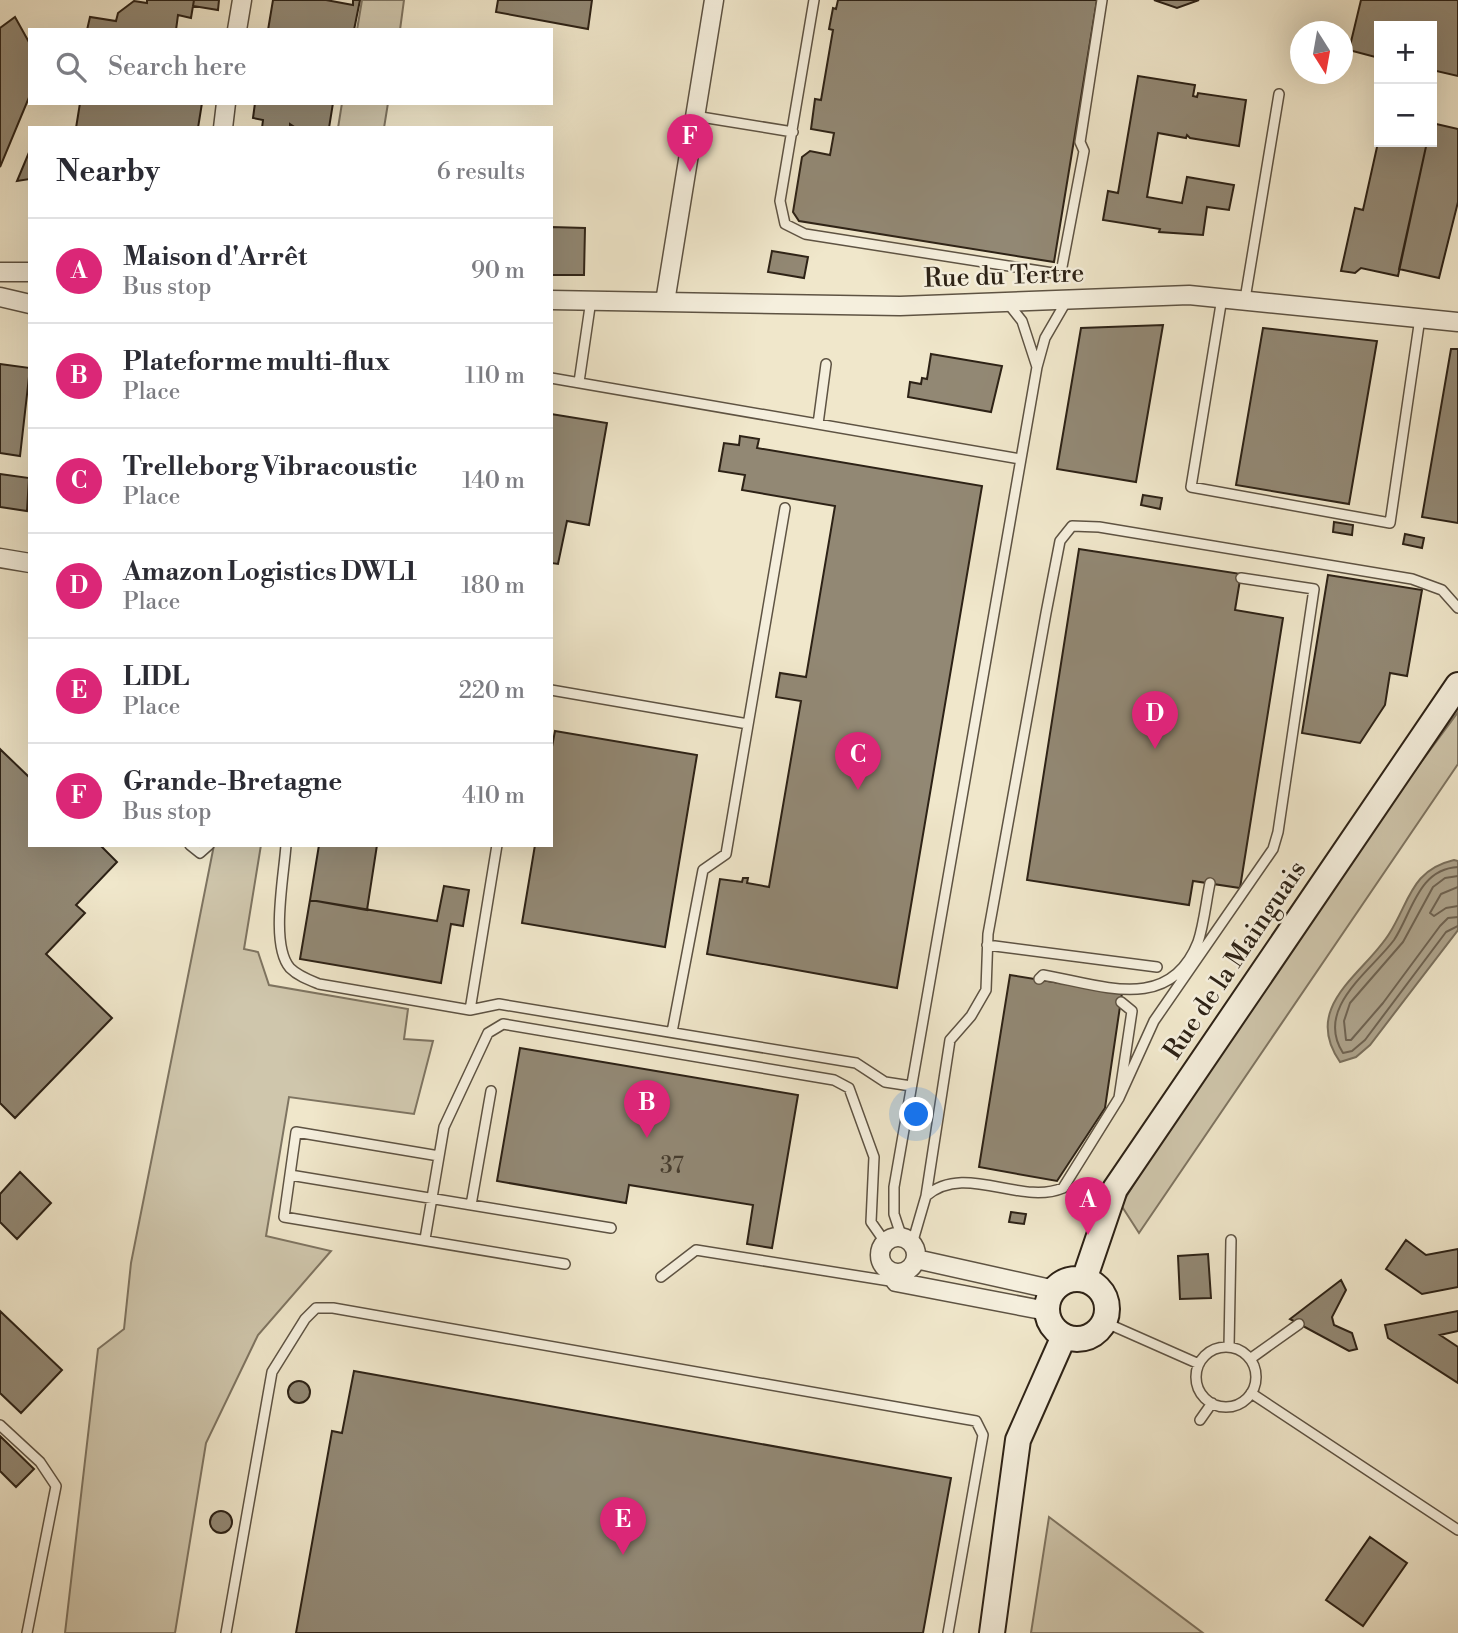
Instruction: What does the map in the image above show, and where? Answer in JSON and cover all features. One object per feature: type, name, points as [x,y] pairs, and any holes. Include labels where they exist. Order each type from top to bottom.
[{"type":"street","points":[[237,28],[242,0]]},
{"type":"street","points":[[665,302],[714,0]]},
{"type":"street","points":[[223,126],[226,105]]},
{"type":"street","points":[[0,272],[28,272]]},
{"type":"street","name":"Rue du Tertre","points":[[553,300],[888,306],[1167,295],[1245,299],[1458,321]]},
{"type":"street","points":[[0,297],[28,304]]},
{"type":"street","points":[[0,558],[28,564]]},
{"type":"street","name":"Rue de la Mainguais","points":[[1084,1280],[1115,1189],[1458,685]]},
{"type":"street","points":[[904,1246],[1051,1300],[893,1277],[880,1258],[904,1246]]},
{"type":"street","points":[[893,1277],[908,1270],[904,1246]]},
{"type":"street","points":[[1084,1280],[1093,1283],[1104,1296],[1107,1305],[1104,1322],[1098,1329],[1082,1338],[1064,1336],[1050,1321],[1051,1300],[1066,1281],[1084,1280]]},
{"type":"street","points":[[992,1633],[1018,1440],[1064,1336]]},
{"type":"lane","points":[[814,0],[780,201],[785,224],[792,230],[1058,273],[1062,267],[1084,151],[1080,142],[1102,0]]},
{"type":"lane","points":[[1245,299],[1279,94]]},
{"type":"lane","points":[[695,116],[793,132]]},
{"type":"lane","points":[[1222,297],[1191,487],[1390,523],[1420,318]]},
{"type":"lane","points":[[579,382],[591,300]]},
{"type":"lane","points":[[904,1246],[893,1201],[911,1086],[1037,367],[1045,338],[1068,300]]},
{"type":"lane","points":[[1007,302],[1022,321],[1037,367]]},
{"type":"lane","points":[[818,424],[826,364]]},
{"type":"lane","points":[[553,378],[1020,459]]},
{"type":"lane","points":[[672,1032],[703,870],[726,854],[785,508]]},
{"type":"lane","points":[[904,1246],[926,1196],[950,1040],[971,1016],[986,990],[987,945],[1060,541],[1072,526],[1099,527],[1427,583],[1442,590],[1458,608]]},
{"type":"lane","points":[[926,1196],[938,1186],[954,1182],[1043,1194],[1063,1188],[1119,1098],[1154,1021],[1273,849],[1278,832],[1314,589],[1241,578]]},
{"type":"lane","points":[[553,690],[748,724]]},
{"type":"lane","points":[[193,847],[200,853],[207,847]]},
{"type":"lane","points":[[285,847],[279,938],[283,956],[291,969],[319,984],[470,1010],[499,1004],[856,1063],[885,1082],[911,1086]]},
{"type":"lane","points":[[470,1010],[497,847]]},
{"type":"lane","points":[[1039,979],[1043,975],[1127,989],[1158,988],[1183,968],[1198,942],[1210,883]]},
{"type":"lane","points":[[987,945],[1157,968]]},
{"type":"lane","points":[[1119,1098],[1132,1011],[1121,1003]]},
{"type":"lane","points":[[425,1239],[444,1127],[488,1033],[503,1024],[834,1080],[849,1088],[874,1157],[872,1222],[904,1246]]},
{"type":"lane","points":[[471,1205],[491,1091]]},
{"type":"lane","points":[[439,1156],[296,1132],[284,1217],[565,1264]]},
{"type":"lane","points":[[290,1175],[611,1228]]},
{"type":"lane","points":[[1229,1347],[1231,1240]]},
{"type":"lane","points":[[661,1277],[696,1250],[893,1277]]},
{"type":"lane","points":[[226,1633],[272,1372],[305,1319],[316,1308],[333,1308],[976,1422],[984,1435],[948,1633]]},
{"type":"lane","points":[[1104,1322],[1199,1364]]},
{"type":"lane","points":[[1250,1359],[1299,1324]]},
{"type":"lane","points":[[1229,1347],[1250,1359],[1256,1376],[1251,1393],[1238,1404],[1220,1406],[1212,1403],[1199,1390],[1199,1364],[1211,1351],[1229,1347]]},
{"type":"lane","points":[[1251,1393],[1458,1530]]},
{"type":"lane","points":[[1199,1420],[1212,1403]]},
{"type":"lane","points":[[0,1425],[40,1462],[56,1486],[26,1633]]},
{"type":"shaded area","points":[[362,0],[404,0],[400,28],[357,28]]},
{"type":"shaded area","points":[[342,105],[388,105],[384,126],[338,126]]},
{"type":"shaded area","points":[[1458,712],[1458,764],[1139,1233],[1121,1205],[1213,1057],[1301,925]]},
{"type":"shaded area","points":[[214,847],[261,847],[244,949],[258,952],[269,985],[408,1009],[404,1039],[433,1041],[414,1114],[289,1097],[266,1236],[331,1251],[258,1335],[206,1443],[175,1633],[65,1633],[98,1349],[124,1329],[131,1263]]},
{"type":"shaded area","points":[[1049,1517],[1203,1633],[1031,1633]]},
{"type":"water","points":[[1454,860],[1458,861],[1458,930],[1370,1045],[1356,1057],[1340,1062],[1330,1042],[1328,1024],[1332,1007],[1340,992],[1389,934],[1420,879],[1429,871]]},
{"type":"building","points":[[147,0],[194,0],[191,18],[178,15],[176,28],[87,28],[90,17],[116,21],[118,13],[134,1],[147,3]]},
{"type":"building","points":[[194,0],[219,0],[218,10],[193,6]]},
{"type":"building","points":[[273,0],[326,0],[353,5],[353,0],[360,0],[354,28],[268,28]]},
{"type":"building","points":[[498,0],[592,0],[588,29],[496,12]]},
{"type":"building","points":[[838,0],[1097,0],[1054,262],[799,221],[793,212],[802,157],[810,151],[830,155],[834,133],[811,129],[815,99],[821,100],[833,30],[829,29],[833,8],[836,9]]},
{"type":"building","points":[[1154,0],[1199,0],[1177,8]]},
{"type":"building","points":[[1361,0],[1458,0],[1458,76],[1437,71],[1437,21],[1374,21],[1374,57],[1353,51],[1353,33]]},
{"type":"building","points":[[15,17],[28,40],[28,100],[0,167],[0,28]]},
{"type":"building","points":[[1138,76],[1195,85],[1193,96],[1197,97],[1198,93],[1246,100],[1239,146],[1190,138],[1187,135],[1186,138],[1158,133],[1147,197],[1182,203],[1187,177],[1234,185],[1229,210],[1207,207],[1203,235],[1159,232],[1160,229],[1103,220],[1108,191],[1118,193]]},
{"type":"building","points":[[80,105],[202,105],[198,126],[76,126]]},
{"type":"building","points":[[255,105],[333,105],[329,126],[262,126],[263,120],[253,118]]},
{"type":"building","points":[[1437,124],[1458,129],[1458,202],[1439,278],[1399,269],[1426,147],[1437,147]]},
{"type":"building","points":[[1377,147],[1426,147],[1398,276],[1361,268],[1355,273],[1341,271],[1355,208],[1363,210]]},
{"type":"building","points":[[28,155],[28,179],[17,181]]},
{"type":"building","points":[[553,227],[585,228],[584,275],[553,275]]},
{"type":"building","points":[[772,251],[808,257],[804,278],[768,272]]},
{"type":"building","points":[[1163,325],[1136,482],[1057,469],[1081,328]]},
{"type":"building","points":[[1263,328],[1377,341],[1349,504],[1236,485]]},
{"type":"building","points":[[1451,349],[1458,349],[1458,523],[1422,517]]},
{"type":"building","points":[[931,354],[1002,366],[991,412],[908,397],[910,382],[921,384],[922,378],[927,379]]},
{"type":"building","points":[[0,364],[28,368],[20,456],[0,453]]},
{"type":"building","points":[[553,414],[607,423],[589,525],[567,521],[558,564],[553,563]]},
{"type":"building","points":[[740,436],[759,439],[757,448],[982,486],[897,988],[707,954],[720,879],[742,882],[743,878],[748,878],[747,883],[769,887],[801,701],[776,697],[780,673],[806,677],[835,506],[742,490],[745,475],[719,471],[724,443],[739,445]]},
{"type":"building","points":[[0,474],[28,478],[27,511],[0,507]]},
{"type":"building","points":[[1143,495],[1162,498],[1160,509],[1141,505]]},
{"type":"building","points":[[1334,522],[1353,525],[1352,535],[1333,532]]},
{"type":"building","points":[[1405,534],[1424,538],[1422,548],[1403,544]]},
{"type":"building","points":[[1079,549],[1241,574],[1235,610],[1283,618],[1240,888],[1193,881],[1189,905],[1027,880]]},
{"type":"building","points":[[1328,575],[1422,590],[1407,676],[1390,673],[1385,705],[1360,743],[1302,733]]},
{"type":"building","points":[[555,731],[697,755],[665,947],[522,923],[535,847],[553,847]]},
{"type":"building","points":[[0,749],[28,776],[28,847],[102,847],[117,862],[76,905],[85,913],[46,954],[112,1018],[15,1118],[0,1103]]},
{"type":"building","points":[[319,847],[377,847],[367,910],[310,900]]},
{"type":"building","points":[[444,886],[469,890],[463,926],[451,924],[441,983],[300,959],[310,900],[437,921]]},
{"type":"building","points":[[1010,975],[1122,993],[1105,1108],[1057,1181],[979,1167]]},
{"type":"building","points":[[520,1048],[798,1095],[772,1248],[747,1244],[753,1205],[629,1185],[626,1203],[497,1181]]},
{"type":"building","points":[[20,1172],[51,1203],[17,1239],[0,1222],[0,1194]]},
{"type":"building","points":[[1011,1212],[1026,1214],[1024,1224],[1009,1222]]},
{"type":"building","points":[[1406,1240],[1426,1255],[1458,1249],[1458,1287],[1422,1294],[1386,1269]]},
{"type":"building","points":[[1208,1254],[1211,1298],[1180,1299],[1178,1256]]},
{"type":"building","points":[[1341,1280],[1346,1290],[1332,1317],[1334,1325],[1352,1333],[1357,1349],[1349,1351],[1290,1319]]},
{"type":"building","points":[[0,1311],[62,1370],[21,1413],[0,1393]]},
{"type":"building","points":[[1458,1311],[1458,1331],[1440,1335],[1458,1347],[1458,1383],[1388,1338],[1385,1325]]},
{"type":"building","points":[[354,1371],[951,1478],[923,1633],[296,1633],[332,1431],[342,1433]]},
{"type":"building","points":[[299,1381],[307,1384],[310,1392],[307,1400],[299,1403],[291,1400],[288,1392],[291,1384]]},
{"type":"building","points":[[0,1436],[34,1469],[16,1487],[0,1471]]},
{"type":"building","points":[[221,1511],[229,1514],[232,1522],[229,1530],[221,1533],[213,1530],[210,1522],[213,1514]]},
{"type":"building","points":[[1370,1537],[1407,1563],[1363,1626],[1326,1600]]},
{"type":"place","name":"Grande-Bretagne","points":[[690,172]]},
{"type":"place","name":"Amazon Logistics DWL1","points":[[1155,749]]},
{"type":"place","name":"Trelleborg Vibracoustic","points":[[858,790]]},
{"type":"place","name":"Plateforme multi-flux","points":[[647,1138]]},
{"type":"place","name":"Maison d'Arrêt","points":[[1088,1235]]},
{"type":"place","name":"LIDL","points":[[623,1555]]}]
